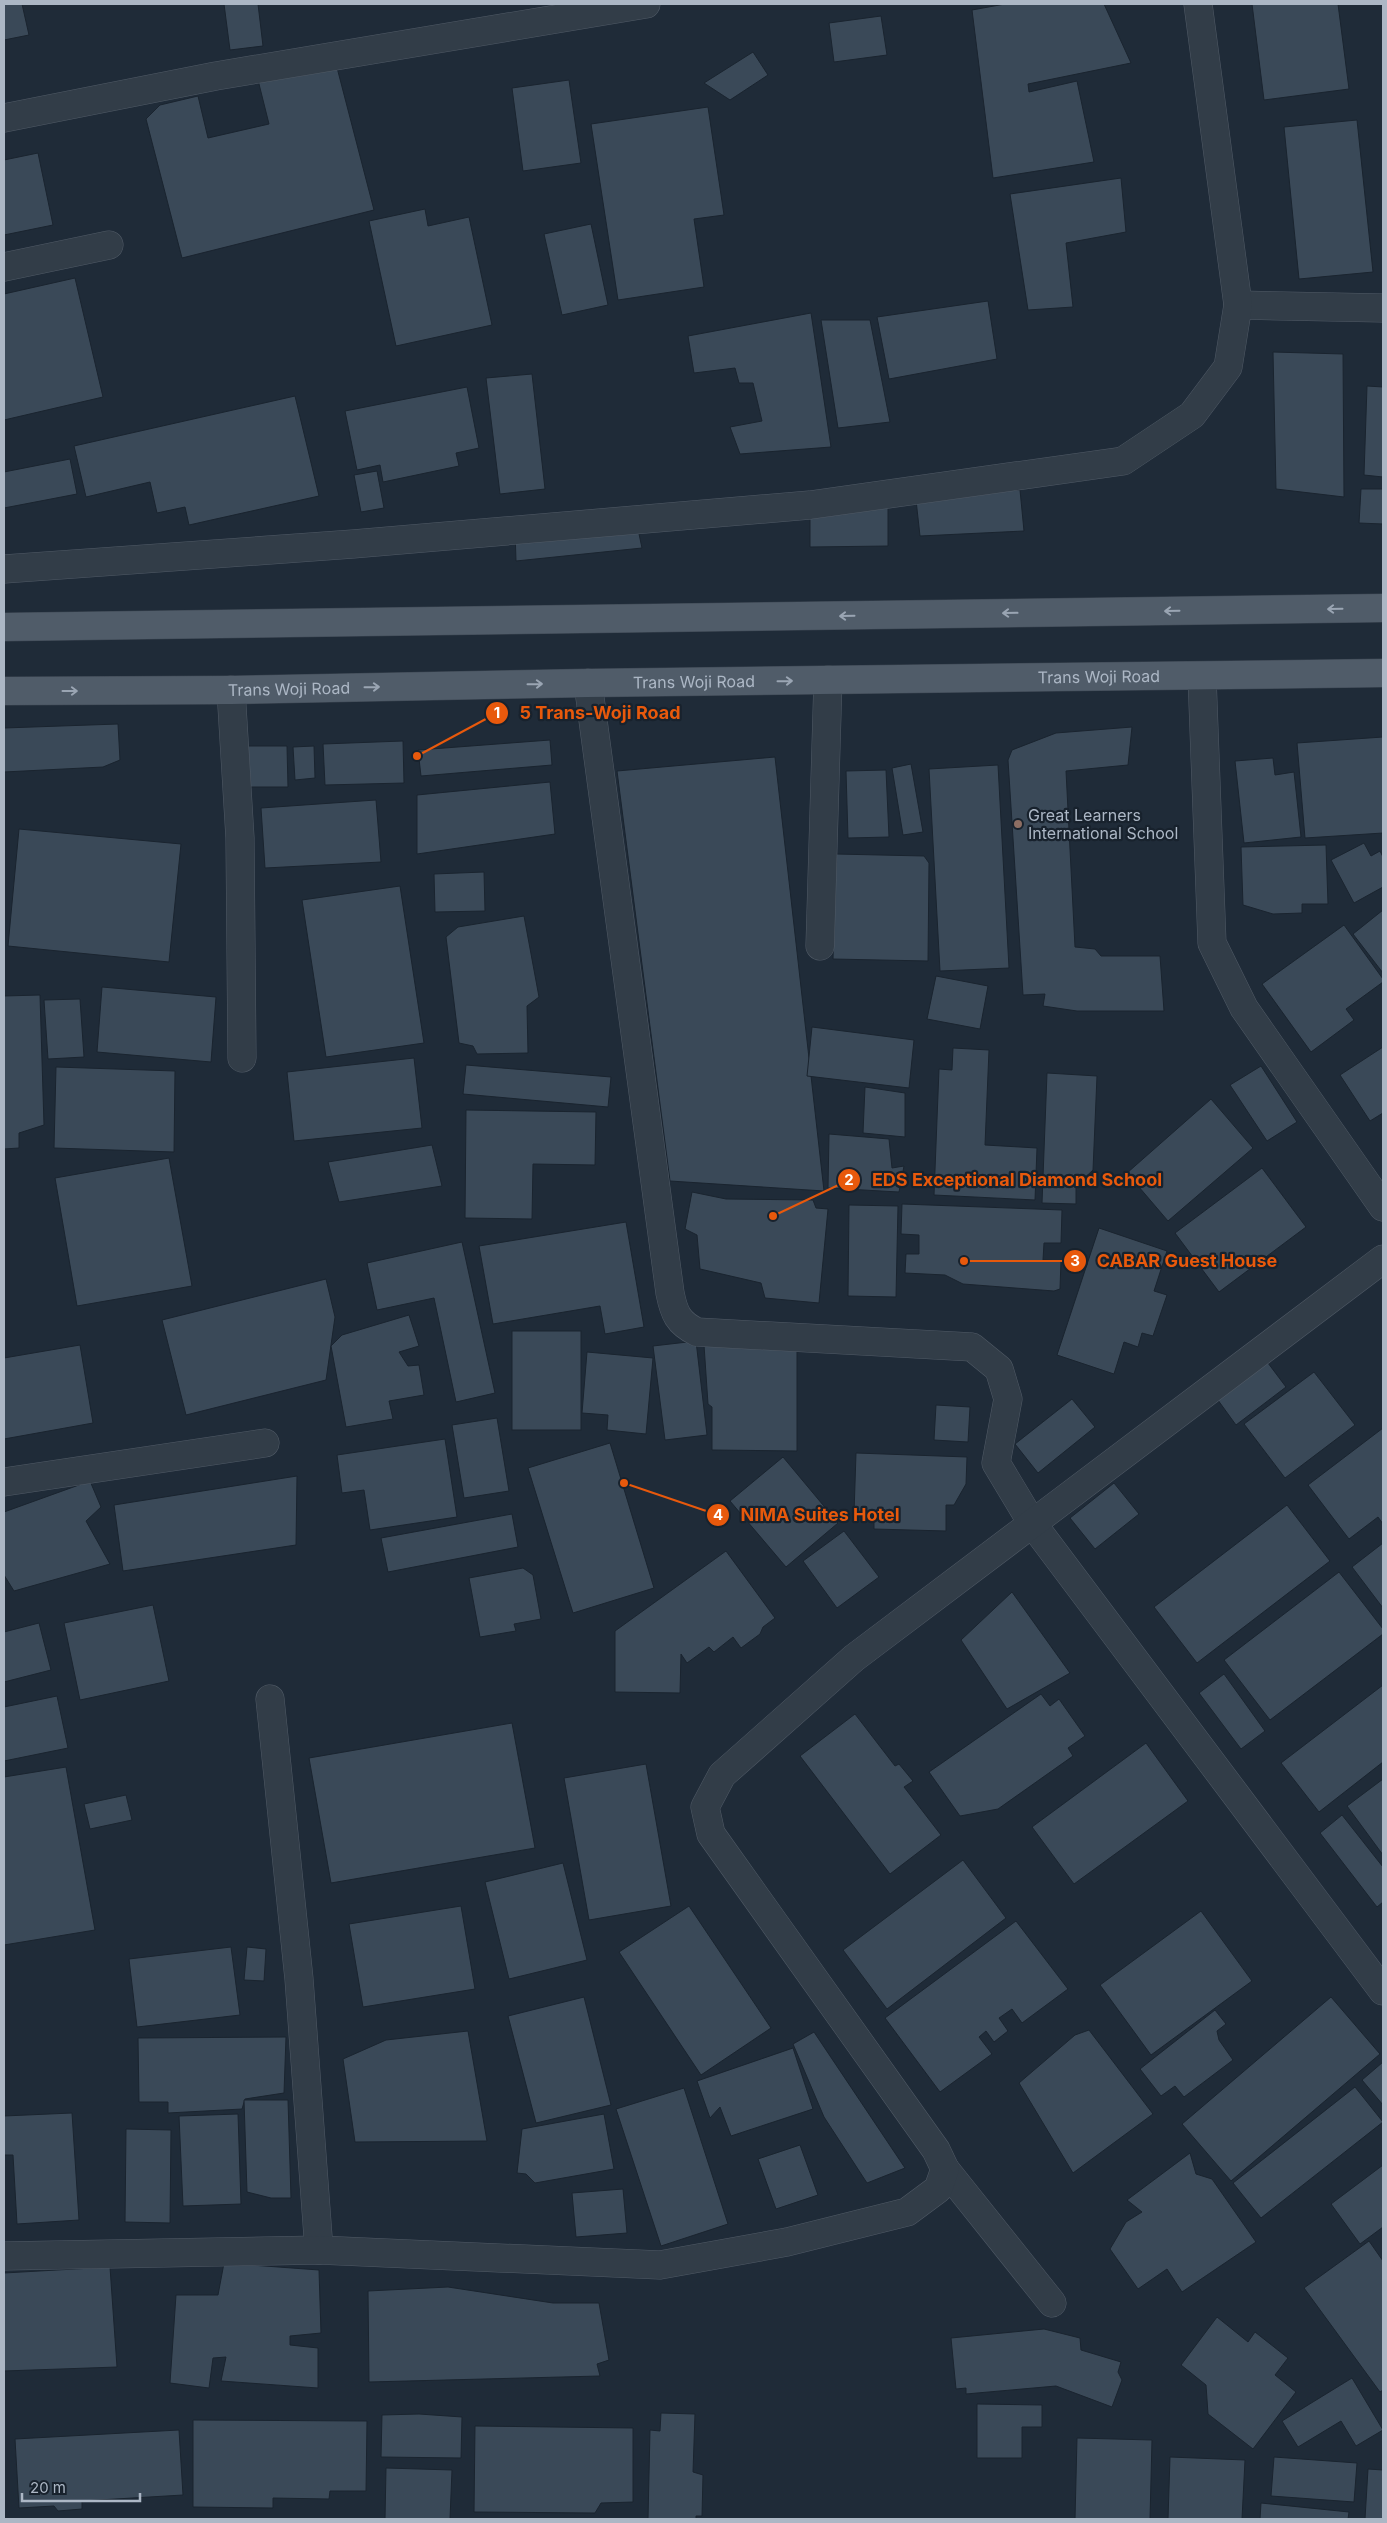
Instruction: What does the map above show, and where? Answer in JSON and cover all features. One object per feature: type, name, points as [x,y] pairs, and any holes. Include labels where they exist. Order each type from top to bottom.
[{"type":"main road","points":[[5,626],[1383,608]]},
{"type":"main road","name":"Trans Woji Road","points":[[15,691],[231,690],[588,683],[1383,674]]},
{"type":"main road","points":[[4,705],[15,691]]},
{"type":"street","points":[[4,118],[216,76],[646,4]]},
{"type":"street","points":[[4,569],[353,544],[810,505],[1123,461],[1192,415],[1228,367],[1238,305],[1198,4]]},
{"type":"street","points":[[4,267],[109,245]]},
{"type":"street","points":[[1238,305],[1383,308]]},
{"type":"street","points":[[1202,676],[1212,943],[1244,1008],[1383,1207]]},
{"type":"street","points":[[820,946],[828,680]]},
{"type":"street","points":[[588,683],[670,1293],[675,1315],[685,1327],[697,1332],[972,1347],[999,1369],[1008,1399],[996,1463],[1032,1523],[1383,1992]]},
{"type":"street","points":[[231,690],[240,838],[242,1058]]},
{"type":"street","points":[[1052,2303],[945,2169],[936,2150],[711,1834],[705,1807],[722,1775],[854,1658],[1383,1259]]},
{"type":"street","points":[[4,1482],[265,1443]]},
{"type":"street","points":[[270,1699],[299,1979],[319,2250]]},
{"type":"street","points":[[4,2256],[319,2250],[660,2265],[786,2242],[907,2212],[938,2189],[945,2169]]},
{"type":"building","points":[[4,4],[22,4],[29,35],[4,40]]},
{"type":"building","points":[[224,4],[258,4],[263,46],[230,50]]},
{"type":"building","points":[[1005,4],[1104,4],[1131,63],[1028,84],[1029,92],[1077,81],[1094,162],[993,178],[972,10]]},
{"type":"building","points":[[1252,4],[1338,4],[1349,89],[1264,100]]},
{"type":"building","points":[[881,16],[887,55],[834,62],[829,23]]},
{"type":"building","points":[[753,52],[768,75],[730,100],[704,83]]},
{"type":"building","points":[[334,56],[374,210],[182,258],[146,119],[160,105],[198,96],[208,138],[269,124],[257,76]]},
{"type":"building","points":[[569,80],[581,163],[523,171],[512,88]]},
{"type":"building","points":[[708,107],[724,215],[694,219],[704,287],[618,300],[591,124]]},
{"type":"building","points":[[1357,120],[1373,272],[1299,279],[1284,127]]},
{"type":"building","points":[[38,153],[53,225],[4,235],[4,160]]},
{"type":"building","points":[[1121,178],[1126,232],[1066,243],[1073,307],[1028,310],[1010,194]]},
{"type":"building","points":[[425,209],[428,226],[469,217],[492,325],[396,346],[369,221]]},
{"type":"building","points":[[591,224],[608,305],[562,315],[544,234]]},
{"type":"building","points":[[75,278],[103,397],[4,420],[4,294]]},
{"type":"building","points":[[988,301],[997,359],[889,379],[877,317]]},
{"type":"building","points":[[811,313],[831,447],[740,454],[730,427],[762,421],[753,383],[739,383],[735,368],[694,373],[688,336]]},
{"type":"building","points":[[821,320],[870,320],[890,422],[838,428]]},
{"type":"building","points":[[1273,352],[1343,354],[1344,497],[1276,489]]},
{"type":"building","points":[[532,374],[545,489],[500,494],[486,378]]},
{"type":"building","points":[[1367,386],[1383,387],[1383,477],[1364,475]]},
{"type":"building","points":[[467,387],[479,448],[456,453],[459,466],[383,482],[380,465],[357,470],[345,411]]},
{"type":"building","points":[[295,396],[319,496],[189,525],[185,507],[157,513],[150,482],[86,497],[74,446]]},
{"type":"building","points":[[70,459],[77,494],[4,508],[4,472]]},
{"type":"building","points":[[377,471],[384,508],[361,512],[354,475]]},
{"type":"building","points":[[1361,489],[1383,489],[1383,524],[1359,523]]},
{"type":"building","points":[[1020,490],[1024,531],[920,536],[915,491]]},
{"type":"building","points":[[888,503],[888,546],[810,547],[810,505]]},
{"type":"building","points":[[635,515],[642,548],[516,561],[515,530]]},
{"type":"building","points":[[118,724],[120,760],[103,767],[4,772],[4,728]]},
{"type":"building","points":[[1132,727],[1128,765],[1066,771],[1075,947],[1095,949],[1101,956],[1160,956],[1164,1011],[1077,1011],[1043,1006],[1045,994],[1023,995],[1008,760],[1012,750],[1056,733]]},
{"type":"building","points":[[1383,737],[1383,833],[1305,838],[1297,743]]},
{"type":"building","points":[[550,740],[552,765],[421,776],[418,750]]},
{"type":"building","points":[[403,741],[404,783],[325,785],[323,744]]},
{"type":"building","points":[[246,746],[287,746],[288,787],[247,787]]},
{"type":"building","points":[[314,746],[315,778],[295,780],[293,747]]},
{"type":"building","points":[[775,757],[824,1191],[670,1181],[617,771]]},
{"type":"building","points":[[1273,758],[1275,775],[1294,772],[1301,837],[1244,843],[1235,761]]},
{"type":"building","points":[[911,764],[923,832],[903,835],[892,768]]},
{"type":"building","points":[[998,765],[1009,968],[940,971],[929,769]]},
{"type":"building","points":[[886,770],[889,837],[848,838],[846,771]]},
{"type":"building","points":[[550,782],[555,834],[417,854],[417,795]]},
{"type":"building","points":[[376,800],[381,862],[265,868],[261,808]]},
{"type":"building","points":[[19,829],[181,844],[169,962],[8,946]]},
{"type":"building","points":[[1364,843],[1371,856],[1380,851],[1383,857],[1383,887],[1354,903],[1331,860]]},
{"type":"building","points":[[1326,845],[1328,904],[1302,904],[1302,913],[1273,914],[1243,905],[1241,847]]},
{"type":"building","points":[[836,854],[924,856],[929,863],[928,961],[833,959]]},
{"type":"building","points":[[484,872],[485,911],[435,912],[434,874]]},
{"type":"building","points":[[400,886],[424,1043],[326,1057],[302,900]]},
{"type":"building","points":[[1383,910],[1383,973],[1353,934]]},
{"type":"building","points":[[524,916],[539,997],[527,1006],[528,1053],[477,1054],[473,1046],[459,1043],[446,937],[458,927]]},
{"type":"building","points":[[1344,925],[1383,979],[1383,982],[1346,1009],[1354,1020],[1311,1052],[1262,984]]},
{"type":"building","points":[[936,976],[988,986],[980,1029],[927,1019]]},
{"type":"building","points":[[102,987],[216,997],[211,1062],[97,1052]]},
{"type":"building","points":[[40,995],[44,1125],[19,1133],[19,1148],[4,1149],[4,996]]},
{"type":"building","points":[[80,999],[84,1057],[48,1059],[44,1000]]},
{"type":"building","points":[[812,1027],[914,1040],[909,1088],[807,1076]]},
{"type":"building","points":[[1383,1047],[1383,1113],[1370,1121],[1340,1075]]},
{"type":"building","points":[[953,1048],[989,1050],[985,1145],[1037,1148],[1035,1200],[934,1195],[939,1069],[952,1070]]},
{"type":"building","points":[[414,1058],[422,1128],[294,1141],[287,1072]]},
{"type":"building","points":[[466,1065],[611,1077],[608,1107],[463,1094]]},
{"type":"building","points":[[1261,1066],[1297,1122],[1267,1141],[1230,1085]]},
{"type":"building","points":[[56,1067],[175,1071],[174,1152],[54,1148]]},
{"type":"building","points":[[1047,1073],[1097,1076],[1093,1170],[1076,1186],[1076,1204],[1042,1203]]},
{"type":"building","points":[[865,1087],[905,1093],[905,1137],[863,1133]]},
{"type":"building","points":[[1211,1099],[1253,1148],[1168,1221],[1127,1173]]},
{"type":"building","points":[[466,1110],[596,1112],[595,1165],[533,1164],[532,1219],[465,1218]]},
{"type":"building","points":[[829,1134],[889,1139],[892,1168],[904,1166],[899,1192],[828,1188]]},
{"type":"building","points":[[432,1145],[442,1186],[339,1202],[328,1162]]},
{"type":"building","points":[[169,1158],[192,1286],[77,1306],[55,1178]]},
{"type":"building","points":[[1262,1168],[1306,1227],[1219,1292],[1175,1233]]},
{"type":"building","points":[[692,1192],[726,1199],[813,1200],[816,1208],[828,1209],[819,1303],[765,1298],[761,1283],[700,1269],[697,1235],[685,1229]]},
{"type":"building","points":[[902,1204],[1062,1210],[1061,1243],[1044,1243],[1043,1260],[1061,1261],[1060,1289],[1054,1291],[963,1284],[945,1275],[905,1273],[906,1254],[919,1254],[919,1235],[901,1234]]},
{"type":"building","points":[[849,1205],[898,1206],[896,1297],[848,1296]]},
{"type":"building","points":[[626,1222],[644,1327],[605,1334],[600,1306],[493,1324],[479,1246]]},
{"type":"building","points":[[1099,1228],[1167,1251],[1154,1291],[1167,1295],[1153,1336],[1142,1333],[1138,1347],[1124,1342],[1114,1374],[1057,1355]]},
{"type":"building","points":[[462,1242],[495,1393],[456,1402],[434,1298],[377,1310],[367,1263]]},
{"type":"building","points":[[326,1279],[335,1317],[326,1380],[186,1415],[162,1320]]},
{"type":"building","points":[[409,1315],[419,1346],[399,1352],[408,1366],[419,1365],[424,1395],[389,1401],[393,1419],[346,1427],[331,1346],[342,1335]]},
{"type":"building","points":[[512,1331],[581,1331],[581,1430],[512,1430]]},
{"type":"building","points":[[696,1341],[707,1435],[665,1440],[653,1346]]},
{"type":"building","points":[[80,1345],[93,1423],[4,1439],[4,1358]]},
{"type":"building","points":[[704,1345],[797,1346],[797,1451],[712,1450],[712,1407],[708,1404]]},
{"type":"building","points":[[587,1352],[653,1358],[646,1434],[607,1430],[608,1415],[582,1413]]},
{"type":"building","points":[[1265,1359],[1286,1387],[1236,1425],[1215,1396]]},
{"type":"building","points":[[1314,1372],[1355,1425],[1285,1478],[1244,1424]]},
{"type":"building","points":[[1072,1399],[1095,1427],[1038,1473],[1015,1444]]},
{"type":"building","points":[[936,1405],[970,1407],[968,1442],[934,1440]]},
{"type":"building","points":[[497,1418],[509,1491],[464,1498],[452,1425]]},
{"type":"building","points":[[1383,1428],[1383,1524],[1378,1517],[1349,1539],[1308,1485]]},
{"type":"building","points":[[445,1439],[457,1517],[370,1530],[364,1490],[342,1493],[337,1455]]},
{"type":"building","points":[[610,1443],[654,1588],[573,1613],[528,1468]]},
{"type":"building","points":[[856,1453],[967,1457],[966,1484],[954,1505],[946,1505],[946,1531],[874,1529],[874,1515],[854,1514]]},
{"type":"building","points":[[783,1457],[838,1523],[786,1567],[730,1501]]},
{"type":"building","points":[[297,1476],[296,1545],[123,1571],[114,1505]]},
{"type":"building","points":[[90,1481],[101,1507],[86,1521],[110,1564],[14,1591],[4,1575],[4,1512]]},
{"type":"building","points":[[1114,1483],[1139,1514],[1095,1549],[1070,1518]]},
{"type":"building","points":[[1287,1505],[1330,1561],[1197,1663],[1154,1607]]},
{"type":"building","points":[[512,1514],[518,1547],[388,1572],[381,1538]]},
{"type":"building","points":[[844,1531],[879,1577],[837,1608],[803,1561]]},
{"type":"building","points":[[1383,1543],[1383,1608],[1352,1567]]},
{"type":"building","points":[[726,1551],[775,1618],[763,1627],[760,1634],[741,1648],[733,1637],[714,1652],[709,1647],[687,1663],[681,1654],[680,1693],[615,1692],[615,1631]]},
{"type":"building","points":[[523,1568],[533,1575],[541,1619],[514,1624],[516,1631],[480,1637],[469,1578]]},
{"type":"building","points":[[1339,1572],[1383,1629],[1383,1634],[1270,1720],[1224,1660]]},
{"type":"building","points":[[1012,1592],[1070,1673],[1007,1709],[961,1640]]},
{"type":"building","points":[[153,1605],[169,1681],[80,1700],[64,1623]]},
{"type":"building","points":[[39,1623],[51,1670],[4,1682],[4,1632]]},
{"type":"building","points":[[1224,1674],[1265,1731],[1241,1749],[1199,1693]]},
{"type":"building","points":[[1383,1685],[1383,1762],[1319,1812],[1281,1763]]},
{"type":"building","points":[[1041,1694],[1050,1706],[1059,1699],[1085,1736],[1068,1748],[1073,1756],[998,1809],[960,1816],[929,1772]]},
{"type":"building","points":[[57,1696],[68,1748],[4,1761],[4,1707]]},
{"type":"building","points":[[855,1714],[895,1766],[899,1764],[913,1781],[904,1787],[941,1835],[890,1874],[800,1756]]},
{"type":"building","points":[[512,1723],[535,1848],[331,1883],[309,1758]]},
{"type":"building","points":[[1146,1743],[1188,1801],[1074,1884],[1032,1827]]},
{"type":"building","points":[[646,1764],[671,1906],[589,1920],[564,1778]]},
{"type":"building","points":[[66,1767],[95,1930],[4,1945],[4,1777]]},
{"type":"building","points":[[1383,1779],[1383,1855],[1347,1806]]},
{"type":"building","points":[[126,1795],[132,1820],[90,1829],[84,1804]]},
{"type":"building","points":[[1342,1815],[1383,1867],[1383,1902],[1377,1907],[1320,1833]]},
{"type":"building","points":[[963,1860],[1006,1918],[887,2009],[843,1950]]},
{"type":"building","points":[[563,1863],[587,1960],[509,1979],[485,1882]]},
{"type":"building","points":[[461,1906],[475,1989],[363,2007],[349,1924]]},
{"type":"building","points":[[689,1906],[771,2028],[701,2075],[619,1952]]},
{"type":"building","points":[[1201,1911],[1252,1981],[1151,2055],[1100,1985]]},
{"type":"building","points":[[1016,1921],[1068,1989],[1022,2023],[1012,2009],[999,2018],[1008,2031],[994,2042],[986,2031],[979,2037],[992,2054],[940,2092],[885,2018]]},
{"type":"building","points":[[231,1947],[240,2015],[137,2027],[129,1959]]},
{"type":"building","points":[[247,1947],[266,1949],[264,1981],[244,1980]]},
{"type":"building","points":[[584,1997],[611,2105],[536,2123],[508,2016]]},
{"type":"building","points":[[1331,1997],[1380,2054],[1231,2181],[1182,2124]]},
{"type":"building","points":[[1215,2010],[1226,2024],[1217,2031],[1219,2040],[1233,2060],[1184,2097],[1175,2086],[1161,2096],[1140,2069]]},
{"type":"building","points":[[1089,2030],[1153,2114],[1073,2173],[1019,2083],[1075,2035]]},
{"type":"building","points":[[468,2031],[487,2141],[355,2142],[343,2059],[386,2040]]},
{"type":"building","points":[[814,2032],[905,2168],[867,2183],[824,2117],[793,2044]]},
{"type":"building","points":[[286,2037],[284,2093],[245,2099],[242,2109],[168,2113],[168,2102],[139,2102],[138,2038]]},
{"type":"building","points":[[793,2048],[813,2109],[731,2136],[720,2107],[710,2118],[697,2081]]},
{"type":"building","points":[[1383,2062],[1383,2105],[1362,2080]]},
{"type":"building","points":[[1355,2087],[1383,2122],[1261,2218],[1233,2183]]},
{"type":"building","points":[[684,2088],[728,2224],[661,2246],[616,2109]]},
{"type":"building","points":[[244,2100],[288,2100],[291,2198],[271,2198],[247,2192]]},
{"type":"building","points":[[72,2113],[79,2220],[17,2224],[13,2155],[4,2155],[4,2116]]},
{"type":"building","points":[[238,2114],[241,2204],[183,2206],[179,2116]]},
{"type":"building","points":[[604,2114],[614,2169],[535,2183],[526,2174],[517,2173],[522,2129]]},
{"type":"building","points":[[126,2129],[171,2130],[170,2223],[125,2222]]},
{"type":"building","points":[[800,2145],[818,2195],[776,2209],[758,2159]]},
{"type":"building","points":[[1190,2153],[1196,2174],[1212,2179],[1256,2242],[1182,2292],[1167,2269],[1138,2289],[1110,2249],[1126,2222],[1142,2212],[1127,2200]]},
{"type":"building","points":[[1383,2165],[1383,2227],[1360,2244],[1331,2204]]},
{"type":"building","points":[[623,2189],[627,2233],[576,2237],[572,2193]]},
{"type":"building","points":[[1369,2241],[1383,2261],[1383,2390],[1380,2392],[1304,2288]]},
{"type":"building","points":[[224,2263],[319,2270],[321,2333],[290,2336],[290,2345],[318,2348],[318,2388],[221,2381],[226,2357],[213,2358],[209,2388],[170,2383],[176,2295],[218,2295]]},
{"type":"building","points":[[110,2267],[117,2367],[4,2371],[4,2273]]},
{"type":"building","points":[[448,2287],[553,2303],[599,2303],[609,2360],[597,2364],[600,2376],[369,2382],[368,2291]]},
{"type":"building","points":[[1217,2317],[1248,2342],[1255,2332],[1288,2358],[1275,2375],[1296,2392],[1253,2449],[1208,2414],[1206,2385],[1181,2365]]},
{"type":"building","points":[[1044,2329],[1080,2338],[1081,2350],[1121,2362],[1118,2372],[1122,2380],[1112,2407],[1056,2386],[966,2394],[966,2388],[956,2389],[951,2338]]},
{"type":"building","points":[[1352,2378],[1383,2430],[1356,2446],[1341,2421],[1298,2447],[1282,2421]]},
{"type":"building","points":[[977,2404],[1042,2405],[1042,2427],[1022,2427],[1022,2458],[977,2458]]},
{"type":"building","points":[[661,2413],[695,2414],[693,2472],[703,2475],[702,2516],[696,2516],[696,2519],[648,2519],[650,2430],[660,2431]]},
{"type":"building","points":[[419,2414],[462,2417],[461,2458],[381,2457],[382,2415]]},
{"type":"building","points":[[193,2420],[367,2421],[366,2491],[330,2491],[329,2499],[273,2498],[273,2508],[193,2507]]},
{"type":"building","points":[[475,2426],[633,2428],[633,2502],[601,2503],[595,2513],[474,2512]]},
{"type":"building","points":[[179,2430],[183,2495],[82,2501],[82,2509],[58,2511],[54,2506],[19,2508],[15,2439]]},
{"type":"building","points":[[1077,2438],[1152,2440],[1150,2519],[1075,2519]]},
{"type":"building","points":[[1170,2457],[1245,2460],[1242,2519],[1168,2519]]},
{"type":"building","points":[[1274,2457],[1357,2463],[1354,2502],[1271,2496]]},
{"type":"building","points":[[386,2468],[452,2470],[450,2519],[385,2519]]},
{"type":"building","points":[[1368,2469],[1383,2470],[1383,2519],[1365,2519]]},
{"type":"building","points":[[1261,2503],[1349,2512],[1348,2519],[1260,2519]]},
{"type":"place","name":"5 Trans-Woji Road","points":[[417,756]]},
{"type":"place","name":"Great Learners International School","points":[[1018,824]]},
{"type":"place","name":"EDS Exceptional Diamond School","points":[[773,1216]]},
{"type":"place","name":"CABAR Guest House","points":[[964,1261]]},
{"type":"place","name":"NIMA Suites Hotel","points":[[624,1483]]}]
